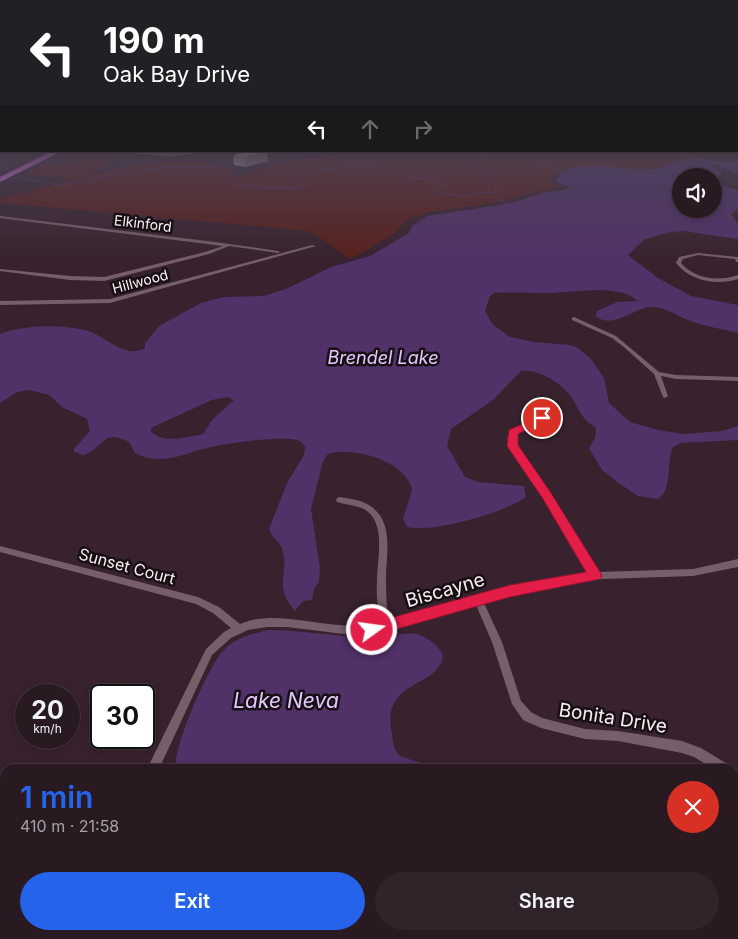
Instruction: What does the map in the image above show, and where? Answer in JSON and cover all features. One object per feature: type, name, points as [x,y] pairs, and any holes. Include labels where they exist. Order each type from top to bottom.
[{"type":"street","name":"Elkinford","points":[[0,217],[283,253]]},
{"type":"street","points":[[0,270],[70,278],[104,279],[214,251],[229,245]]},
{"type":"street","name":"Hillwood","points":[[0,303],[110,301],[314,246]]},
{"type":"street","points":[[738,259],[698,254],[681,258],[678,263],[688,271],[712,281],[731,280],[738,277]]},
{"type":"street","points":[[574,319],[614,337],[657,373],[676,377],[738,380]]},
{"type":"street","points":[[657,373],[665,396]]},
{"type":"street","points":[[542,418],[513,432],[512,446],[547,496],[595,576]]},
{"type":"street","points":[[340,500],[361,504],[374,512],[381,522],[384,539],[381,581],[384,626]]},
{"type":"street","name":"Sunset Court","points":[[0,548],[198,601],[216,610],[238,628]]},
{"type":"street","name":"Biscayne","points":[[155,764],[210,652],[219,641],[238,628],[251,624],[270,623],[372,630],[540,585],[595,576],[686,573],[738,563]]},
{"type":"street","name":"Bonita Drive","points":[[479,600],[497,642],[517,704],[527,716],[541,723],[585,734],[618,736],[682,747],[697,752],[717,764]]},
{"type":"shaded area","points":[[34,175],[88,175],[76,179]]},
{"type":"shaded area","points":[[91,175],[236,175],[237,177],[244,175],[552,175],[550,181],[560,186],[493,203],[425,213],[406,220],[395,233],[351,259],[310,231],[0,203],[0,199]]},
{"type":"shaded area","points":[[574,175],[672,175],[672,183]]},
{"type":"water","name":"Brendel Lake","points":[[560,175],[672,175],[672,218],[722,218],[722,185],[738,190],[738,209],[731,214],[738,224],[738,239],[683,231],[671,232],[645,239],[628,255],[658,278],[691,296],[738,305],[738,333],[693,322],[656,307],[643,309],[615,320],[602,320],[596,316],[597,311],[617,302],[637,301],[629,295],[608,291],[494,293],[490,296],[485,311],[493,325],[510,337],[534,342],[571,345],[578,348],[591,359],[604,378],[609,403],[630,422],[658,430],[684,434],[722,431],[738,426],[738,440],[681,443],[673,447],[667,484],[662,496],[657,499],[638,496],[602,470],[589,448],[595,438],[596,428],[585,420],[563,387],[550,378],[535,372],[521,371],[493,400],[451,429],[447,446],[465,477],[479,482],[524,486],[526,497],[502,509],[468,520],[434,527],[407,527],[403,519],[412,490],[408,480],[400,471],[377,458],[363,454],[338,452],[328,454],[323,461],[311,509],[320,568],[319,582],[314,589],[312,600],[303,601],[295,611],[284,594],[284,557],[282,548],[269,529],[287,483],[304,455],[305,447],[300,441],[269,439],[243,442],[211,447],[174,458],[155,459],[135,453],[129,442],[113,437],[103,441],[90,452],[83,455],[74,452],[74,449],[90,431],[87,419],[62,407],[49,395],[30,390],[17,392],[0,403],[0,334],[30,327],[53,326],[75,328],[92,332],[122,349],[137,351],[145,348],[145,343],[159,326],[201,303],[224,297],[264,296],[286,289],[331,267],[370,256],[409,233],[412,226],[427,216],[511,203],[547,192],[562,191],[571,187],[557,183],[555,180]],"holes":[[[228,397],[234,400],[212,420],[203,434],[167,439],[155,435],[150,430],[212,400]]]},
{"type":"water","name":"Lake Neva","points":[[268,630],[363,637],[417,634],[432,642],[443,655],[439,666],[432,674],[402,693],[394,703],[391,716],[392,734],[396,751],[400,756],[424,764],[176,764],[185,727],[209,673],[227,647],[244,637]]},
{"type":"waterway","points":[[17,177],[58,185],[92,181],[111,175]]},
{"type":"waterway","points":[[224,175],[231,182],[247,187],[300,188],[305,185],[303,180],[296,179],[298,175],[301,175]]},
{"type":"waterway","points":[[407,175],[413,177],[412,179],[426,178],[442,185],[437,191],[440,193],[464,196],[486,192],[496,193]]},
{"type":"waterway","points":[[488,175],[496,181],[496,193]]},
{"type":"waterway","points":[[10,180],[17,177]]},
{"type":"waterway","points":[[496,193],[496,197],[507,204]]},
{"type":"route","points":[[372,630],[420,618],[510,591],[595,576],[547,496],[512,446],[513,432],[542,418]]}]
